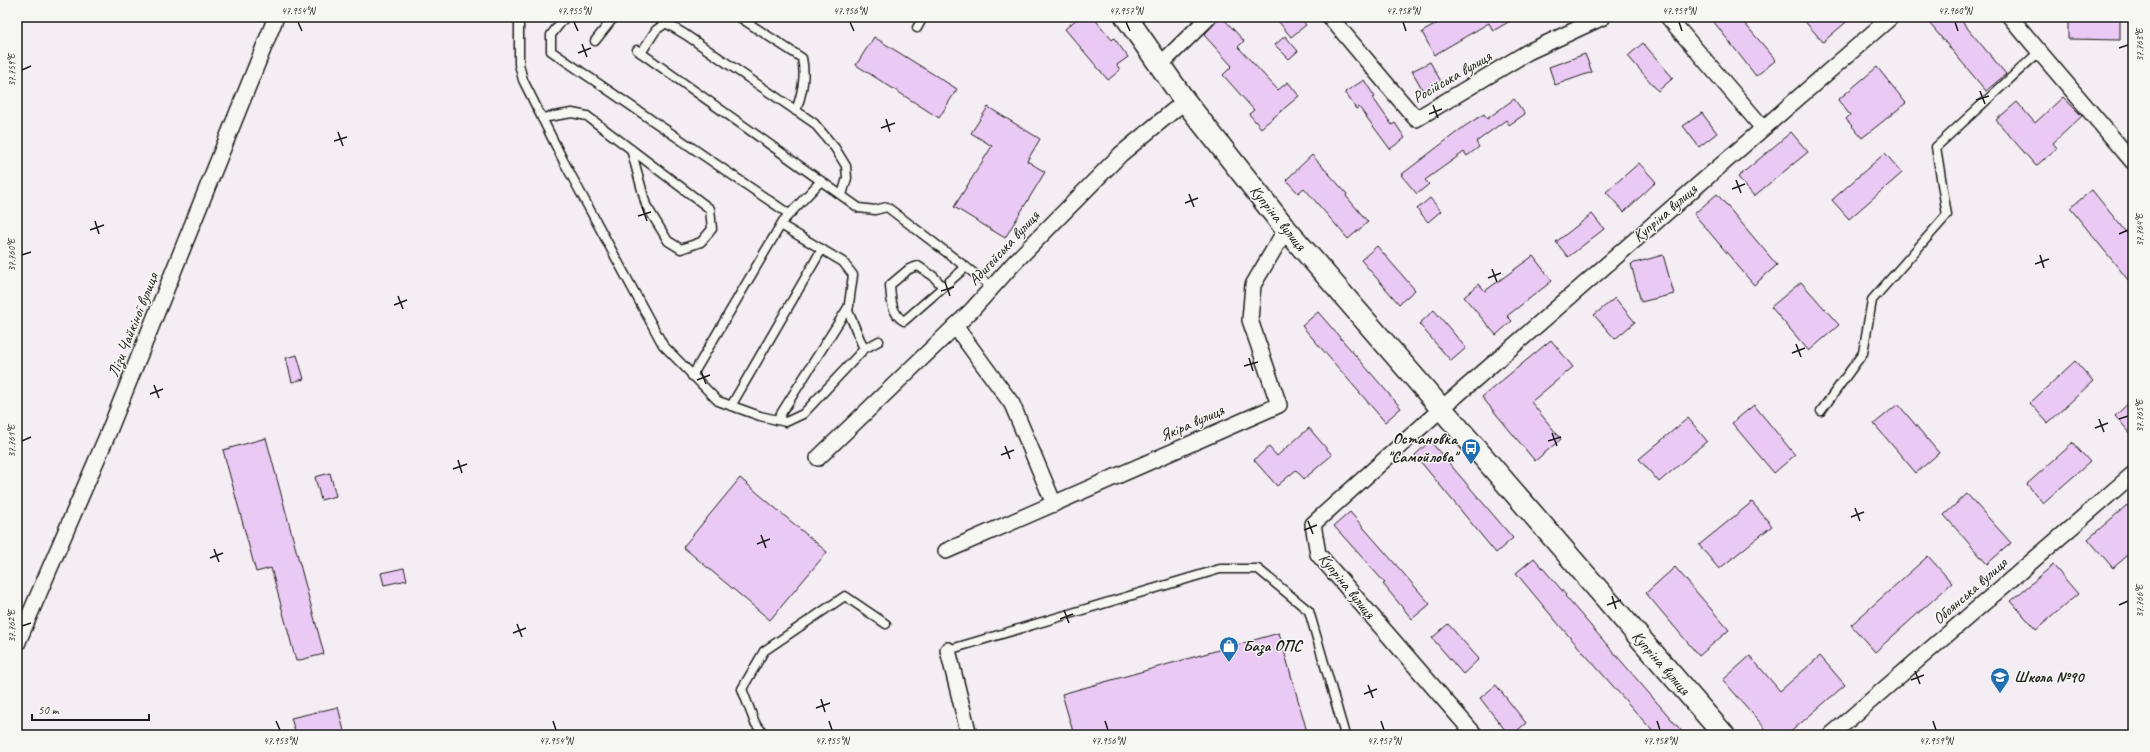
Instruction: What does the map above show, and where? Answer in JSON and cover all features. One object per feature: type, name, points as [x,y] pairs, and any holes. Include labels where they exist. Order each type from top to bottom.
[{"type":"main road","name":"Купріна вулиця","points":[[1126,17],[1185,101],[1286,229],[1441,410],[1724,735]]},
{"type":"street","name":"Лізи Чайкіної вулиця","points":[[17,644],[107,436],[276,17]]},
{"type":"street","points":[[1160,65],[1209,17]]},
{"type":"street","name":"Російська вулиця","points":[[1330,17],[1416,119],[1528,52],[1603,17]]},
{"type":"street","points":[[1668,17],[1763,128]]},
{"type":"street","name":"Купріна вулиця","points":[[1475,735],[1318,554],[1313,524],[1441,410],[1891,17]]},
{"type":"street","points":[[2010,17],[2133,162]]},
{"type":"street","name":"Адигейська вулиця","points":[[818,458],[955,326],[1121,154],[1185,101]]},
{"type":"street","name":"Якіра вулиця","points":[[946,551],[1279,405],[1250,320],[1253,285],[1286,229]]},
{"type":"street","points":[[955,326],[1012,404],[1054,504]]},
{"type":"street","name":"Обоянська вулиця","points":[[1831,735],[2133,474]]},
{"type":"street","points":[[948,650],[969,735]]},
{"type":"lane","points":[[519,17],[519,64],[523,80],[564,162],[663,345],[718,401],[786,422],[803,414],[864,349],[879,341]]},
{"type":"lane","points":[[565,17],[551,35],[552,51],[789,214]]},
{"type":"lane","points":[[596,41],[614,17]]},
{"type":"lane","points":[[739,17],[802,58],[804,68],[804,90],[796,111]]},
{"type":"lane","points":[[917,28],[923,17]]},
{"type":"lane","points":[[842,195],[847,178],[846,166],[835,148],[814,123],[666,23],[656,30],[639,52],[859,208],[875,210],[888,207],[992,287]]},
{"type":"lane","points":[[1821,411],[1863,353],[1872,300],[1947,215],[1936,147],[2040,51]]},
{"type":"lane","points":[[542,118],[572,113],[587,116],[631,149],[710,209],[712,229],[701,242],[681,249],[668,241],[646,205],[631,149]]},
{"type":"lane","points":[[692,376],[781,225],[789,214],[821,181]]},
{"type":"lane","points":[[781,225],[842,262],[853,275],[849,306],[855,330],[864,349]]},
{"type":"lane","points":[[731,406],[822,249]]},
{"type":"lane","points":[[943,287],[933,276],[918,266],[909,269],[890,285],[891,303],[898,318],[904,321],[966,267]]},
{"type":"lane","points":[[778,420],[849,306]]},
{"type":"lane","points":[[948,650],[1220,568],[1258,569],[1309,611],[1345,735]]},
{"type":"lane","points":[[765,735],[755,723],[742,689],[764,651],[845,596],[886,624]]},
{"type":"building","points":[[1079,17],[1093,17],[1112,40],[1114,38],[1128,57],[1117,65],[1120,70],[1108,80],[1065,29]]},
{"type":"building","points":[[1218,17],[1222,17],[1244,41],[1238,47],[1278,90],[1288,82],[1299,96],[1261,128],[1249,114],[1254,110],[1223,75],[1232,66],[1204,35],[1215,23]]},
{"type":"building","points":[[1275,17],[1299,17],[1306,25],[1291,37]]},
{"type":"building","points":[[1449,17],[1517,17],[1493,31],[1489,23],[1434,55],[1422,32]]},
{"type":"building","points":[[1710,17],[1739,17],[1776,60],[1756,76]]},
{"type":"building","points":[[1801,17],[1852,17],[1823,42]]},
{"type":"building","points":[[1938,17],[1958,17],[2006,74],[1986,91],[1930,24]]},
{"type":"building","points":[[2068,17],[2120,17],[2120,40],[2068,39]]},
{"type":"building","points":[[1285,36],[1298,51],[1289,59],[1275,45]]},
{"type":"building","points":[[874,37],[957,89],[939,118],[856,65]]},
{"type":"building","points":[[1643,43],[1673,78],[1658,91],[1628,56]]},
{"type":"building","points":[[1585,54],[1592,72],[1555,85],[1549,67]]},
{"type":"building","points":[[1430,62],[1443,85],[1425,94],[1412,71]]},
{"type":"building","points":[[1877,67],[1906,103],[1862,138],[1846,119],[1850,115],[1838,100]]},
{"type":"building","points":[[1364,80],[1375,97],[1373,98],[1392,125],[1395,123],[1405,138],[1390,149],[1359,107],[1356,109],[1345,92]]},
{"type":"building","points":[[2063,97],[2082,116],[2053,143],[2057,148],[2036,166],[1996,120],[2017,102],[2035,123]]},
{"type":"building","points":[[1514,99],[1525,114],[1509,125],[1506,120],[1476,142],[1479,147],[1467,156],[1464,152],[1425,180],[1429,184],[1417,194],[1401,175],[1465,126],[1484,114],[1487,119]]},
{"type":"building","points":[[988,107],[1040,139],[1027,161],[1045,172],[1005,238],[954,207],[992,146],[971,133]]},
{"type":"building","points":[[1702,113],[1717,133],[1699,147],[1683,126]]},
{"type":"building","points":[[1791,132],[1808,152],[1754,196],[1738,177]]},
{"type":"building","points":[[1885,153],[1902,173],[1849,219],[1832,200]]},
{"type":"building","points":[[1312,155],[1347,194],[1346,196],[1368,222],[1348,239],[1304,188],[1298,193],[1286,180]]},
{"type":"building","points":[[1639,163],[1656,182],[1624,212],[1606,192]]},
{"type":"building","points":[[2092,190],[2133,241],[2133,286],[2070,208]]},
{"type":"building","points":[[1717,194],[1777,265],[1754,285],[1694,214]]},
{"type":"building","points":[[1430,198],[1441,211],[1428,222],[1417,209]]},
{"type":"building","points":[[1592,214],[1604,229],[1568,257],[1556,242]]},
{"type":"building","points":[[1377,246],[1415,290],[1399,304],[1361,260]]},
{"type":"building","points":[[1663,255],[1674,294],[1641,302],[1631,264]]},
{"type":"building","points":[[1533,256],[1552,281],[1507,316],[1512,321],[1496,335],[1464,297],[1479,284],[1485,291]]},
{"type":"building","points":[[1801,282],[1839,325],[1809,351],[1771,307]]},
{"type":"building","points":[[1615,298],[1635,322],[1615,339],[1594,315]]},
{"type":"building","points":[[1434,310],[1466,348],[1451,361],[1419,324]]},
{"type":"building","points":[[1318,312],[1401,408],[1385,422],[1302,326]]},
{"type":"building","points":[[1551,340],[1573,367],[1531,402],[1561,439],[1535,461],[1482,397]]},
{"type":"building","points":[[297,355],[304,379],[292,382],[286,358]]},
{"type":"building","points":[[2075,361],[2093,381],[2048,423],[2030,403]]},
{"type":"building","points":[[2133,399],[2133,436],[2115,416]]},
{"type":"building","points":[[1898,404],[1939,453],[1916,473],[1874,424]]},
{"type":"building","points":[[1754,405],[1795,455],[1774,473],[1732,423]]},
{"type":"building","points":[[1688,418],[1707,441],[1659,482],[1639,459]]},
{"type":"building","points":[[1309,428],[1332,455],[1304,479],[1296,470],[1277,486],[1254,460],[1269,447],[1277,456]]},
{"type":"building","points":[[266,438],[324,654],[296,661],[271,568],[256,572],[223,450]]},
{"type":"building","points":[[1430,441],[1513,538],[1496,553],[1415,455]]},
{"type":"building","points":[[2073,443],[2090,462],[2043,503],[2027,484]]},
{"type":"building","points":[[330,473],[336,496],[321,500],[315,477]]},
{"type":"building","points":[[740,478],[827,552],[770,620],[683,547]]},
{"type":"building","points":[[1967,494],[2011,543],[1987,564],[1944,515]]},
{"type":"building","points":[[1752,502],[1772,526],[1719,569],[1699,545]]},
{"type":"building","points":[[2127,505],[2133,512],[2133,551],[2113,568],[2088,539]]},
{"type":"building","points":[[1350,512],[1430,604],[1412,619],[1383,584],[1385,583],[1334,526]]},
{"type":"building","points":[[1928,556],[1952,583],[1875,652],[1851,625]]},
{"type":"building","points":[[1534,558],[1685,735],[1656,735],[1560,626],[1516,573]]},
{"type":"building","points":[[2053,565],[2078,594],[2036,630],[2011,601]]},
{"type":"building","points":[[1675,567],[1729,630],[1699,656],[1646,593]]},
{"type":"building","points":[[404,568],[407,580],[384,585],[381,573]]},
{"type":"building","points":[[1448,624],[1479,659],[1463,674],[1432,638]]},
{"type":"building","name":"База ОПС","points":[[1279,633],[1308,735],[1074,735],[1062,694]]},
{"type":"building","points":[[1750,656],[1780,691],[1820,656],[1845,685],[1787,735],[1771,735],[1723,680]]},
{"type":"building","points":[[1496,685],[1526,723],[1512,735],[1509,735],[1480,698]]},
{"type":"building","points":[[338,707],[345,735],[296,735],[291,718]]},
{"type":"place","name":"Остановка \"Самойлова\"","points":[[1471,465]]},
{"type":"place","name":"База ОПС","points":[[1229,663]]},
{"type":"place","name":"Школа №90","points":[[2000,694]]}]
